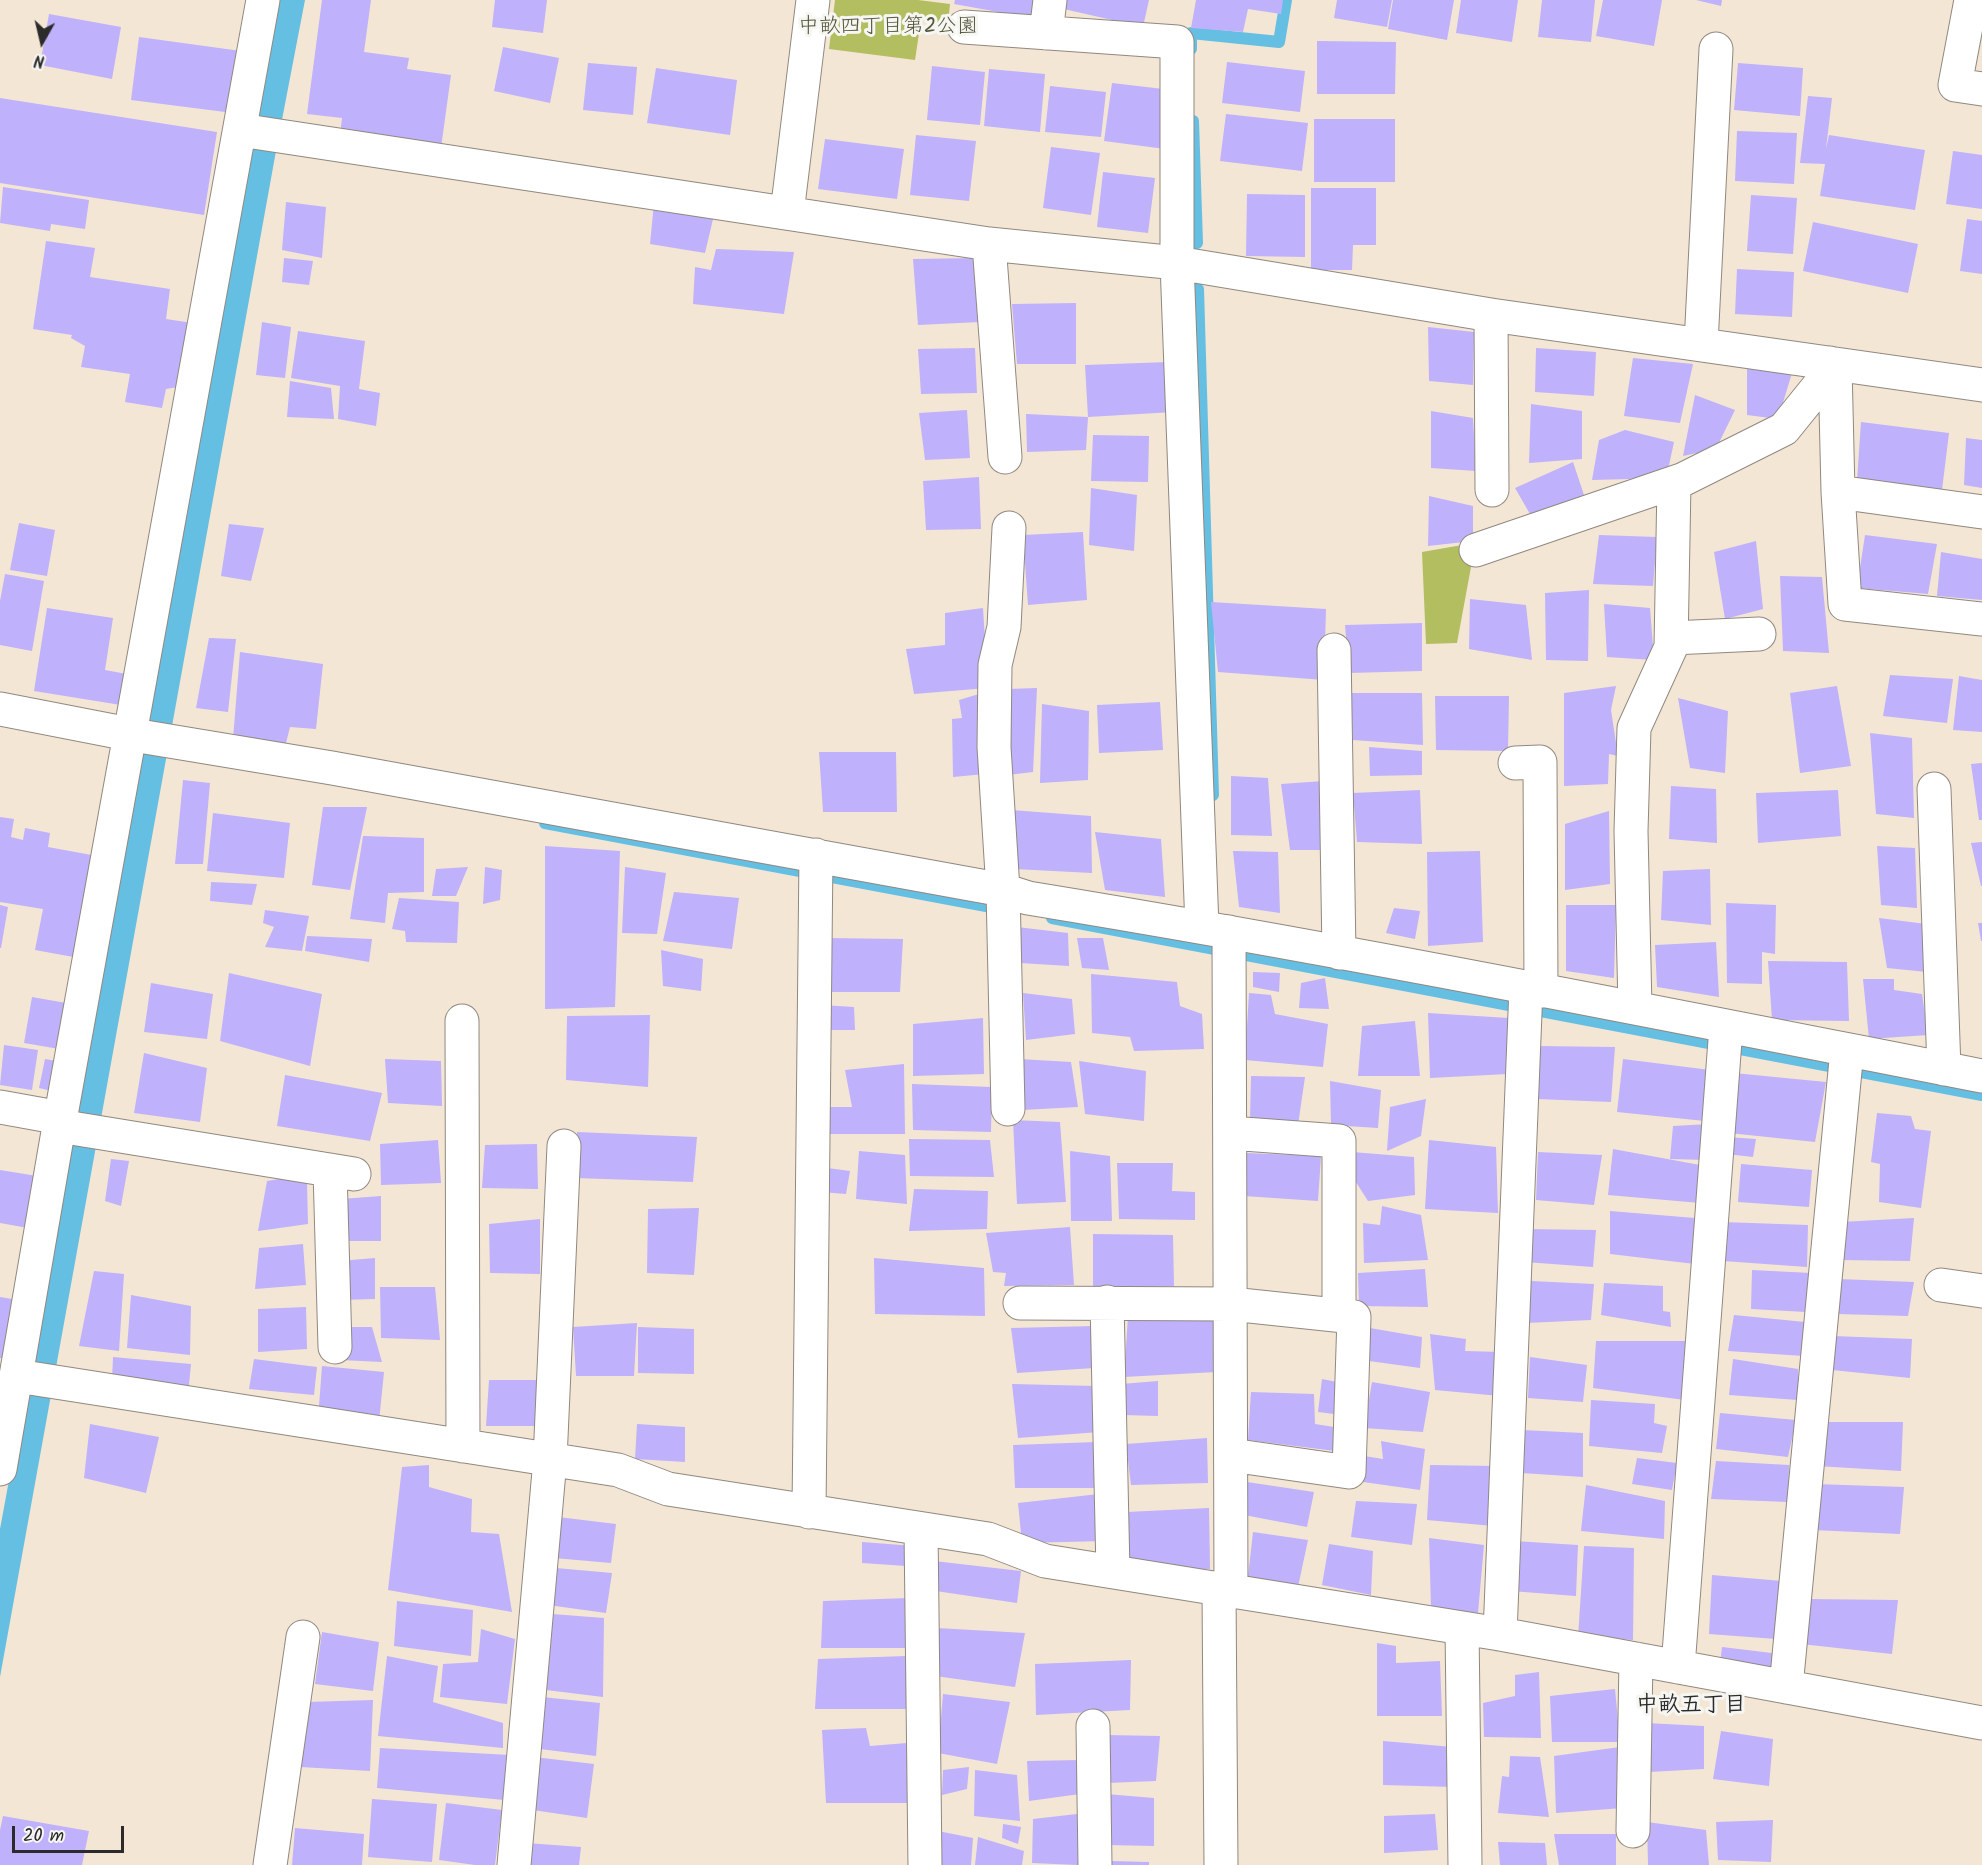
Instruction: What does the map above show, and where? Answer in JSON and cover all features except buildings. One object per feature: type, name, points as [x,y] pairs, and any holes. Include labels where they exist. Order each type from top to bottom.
[{"type":"street","points":[[0,1469],[33,1379],[63,1124],[135,735],[258,133],[263,0]]},
{"type":"street","points":[[787,213],[813,0]]},
{"type":"street","points":[[1046,33],[1050,0]]},
{"type":"street","points":[[1971,0],[1955,85],[1982,89]]},
{"type":"street","points":[[964,27],[1177,42],[1178,263],[1215,929],[1230,1133],[1231,1455],[1225,1590],[1221,1865]]},
{"type":"street","points":[[1701,344],[1716,49]]},
{"type":"street","points":[[258,133],[989,244],[1178,263],[1491,315],[1982,385]]},
{"type":"street","points":[[989,244],[1005,457]]},
{"type":"street","points":[[1491,315],[1492,490]]},
{"type":"street","points":[[1476,550],[1674,483],[1784,429],[1833,364]]},
{"type":"street","points":[[1833,364],[1845,603],[1982,619]]},
{"type":"street","points":[[1635,1008],[1631,831],[1634,728],[1671,646],[1674,483]]},
{"type":"street","points":[[1838,492],[1982,512]]},
{"type":"street","points":[[1008,1108],[1003,890],[994,747],[995,666],[1004,627],[1009,528]]},
{"type":"street","points":[[1672,638],[1759,634]]},
{"type":"street","points":[[1334,650],[1339,953]]},
{"type":"street","points":[[0,709],[173,742],[332,768],[816,855],[1003,890],[1028,898],[1215,929],[1982,1076]]},
{"type":"street","points":[[1500,1634],[1534,990],[1540,762],[1515,762]]},
{"type":"street","points":[[1934,789],[1944,1069]]},
{"type":"street","points":[[809,1512],[816,855]]},
{"type":"street","points":[[462,1020],[463,1446]]},
{"type":"street","points":[[1678,1667],[1726,1027]]},
{"type":"street","points":[[1786,1687],[1847,1050]]},
{"type":"street","points":[[0,1107],[102,1133],[342,1172],[335,1347]]},
{"type":"street","points":[[1230,1133],[1340,1141],[1339,1315]]},
{"type":"street","points":[[514,1865],[550,1460],[564,1146]]},
{"type":"street","points":[[1941,1285],[1982,1291]]},
{"type":"street","points":[[1107,1302],[1113,1571]]},
{"type":"street","points":[[1020,1303],[1230,1304],[1354,1317],[1349,1472],[1231,1455]]},
{"type":"street","points":[[33,1379],[618,1470],[668,1489],[988,1539],[1045,1561],[1500,1634],[1982,1723]]},
{"type":"street","points":[[921,1529],[925,1865]]},
{"type":"street","points":[[1462,1628],[1465,1865]]},
{"type":"street","points":[[270,1865],[303,1637]]},
{"type":"street","points":[[1633,1831],[1636,1659]]},
{"type":"street","points":[[1093,1726],[1095,1865]]},
{"type":"green space","name":"中畝四丁目第2公園","points":[[835,0],[918,0],[950,4],[948,24],[921,20],[915,60],[829,49]]},
{"type":"green space","points":[[1468,544],[1471,567],[1457,643],[1426,644],[1422,552]]},
{"type":"water","points":[[279,0],[305,0],[0,1677],[0,1529]]},
{"type":"waterway","points":[[1191,49],[1191,33],[1279,42],[1286,0]]},
{"type":"waterway","points":[[1193,121],[1197,243]]},
{"type":"waterway","points":[[1198,289],[1213,795]]},
{"type":"waterway","points":[[545,823],[1002,909]]},
{"type":"waterway","points":[[1052,918],[1982,1095]]},
{"type":"district","name":"中畝五丁目","points":[[1691,1707]]}]
